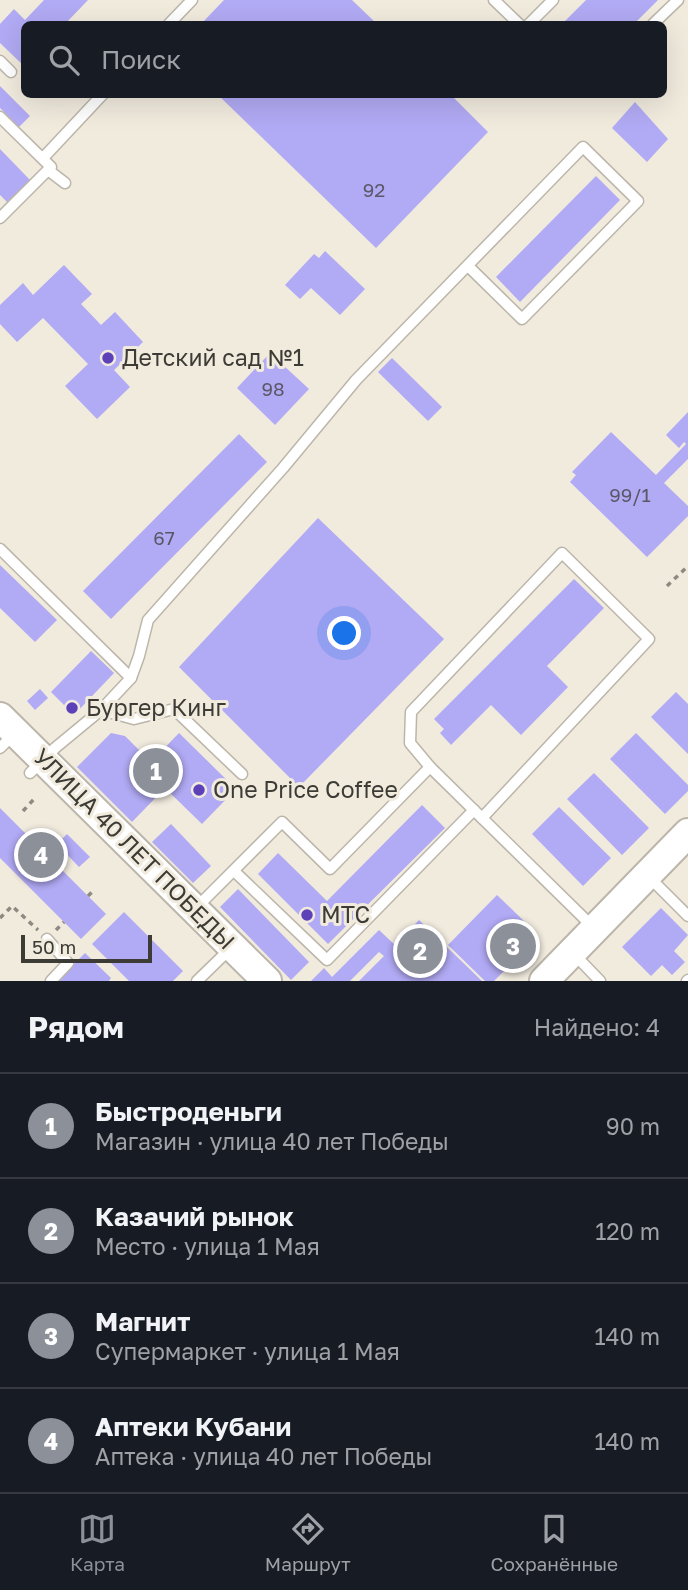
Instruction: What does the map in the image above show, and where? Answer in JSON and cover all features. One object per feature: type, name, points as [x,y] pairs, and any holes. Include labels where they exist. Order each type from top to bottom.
[{"type":"main road","name":"УЛИЦА 40 ЛЕТ ПОБЕДЫ","points":[[4,737],[36,777],[226,953],[267,981]]},
{"type":"main road","name":"УЛИЦА 40 ЛЕТ ПОБЕДЫ","points":[[36,777],[195,909],[226,953],[241,981]]},
{"type":"main road","points":[[544,981],[688,833]]},
{"type":"lane","points":[[172,21],[192,0]]},
{"type":"lane","points":[[494,0],[516,21]]},
{"type":"lane","points":[[532,21],[553,0]]},
{"type":"lane","points":[[656,21],[678,0]]},
{"type":"lane","points":[[0,61],[11,72]]},
{"type":"lane","points":[[43,158],[99,98]]},
{"type":"lane","points":[[0,117],[51,167],[0,218]]},
{"type":"lane","points":[[36,777],[131,678],[148,621],[356,380],[583,147],[638,201],[522,319],[468,267]]},
{"type":"lane","points":[[48,170],[65,183]]},
{"type":"lane","points":[[0,549],[131,678]]},
{"type":"lane","points":[[482,818],[649,639],[562,552],[411,712],[410,743],[430,767],[595,929]]},
{"type":"lane","points":[[101,710],[134,719],[174,709],[242,774]]},
{"type":"lane","points":[[195,909],[282,822],[330,869],[430,767]]},
{"type":"lane","points":[[234,871],[327,960],[474,810]]},
{"type":"lane","points":[[647,875],[688,916]]},
{"type":"lane","points":[[47,939],[68,963],[51,981]]},
{"type":"lane","points":[[573,952],[600,981]]},
{"type":"lane","points":[[197,981],[226,953]]},
{"type":"path","points":[[667,586],[688,566]]},
{"type":"path","points":[[23,811],[36,777]]},
{"type":"path","points":[[88,896],[93,891]]},
{"type":"path","points":[[0,918],[12,906],[47,939],[64,922]]},
{"type":"building","points":[[44,0],[88,0],[68,21],[21,21],[21,63],[0,43],[0,24],[14,9],[25,20]]},
{"type":"building","points":[[224,0],[352,0],[374,21],[204,21]]},
{"type":"building","points":[[586,0],[658,0],[637,21],[565,21]]},
{"type":"building","points":[[0,86],[30,116],[19,127],[0,108]]},
{"type":"building","points":[[221,98],[454,98],[488,132],[376,248]]},
{"type":"building","points":[[635,102],[668,139],[647,162],[612,128]]},
{"type":"building","points":[[0,149],[30,180],[7,202],[0,195]]},
{"type":"building","points":[[596,176],[620,200],[520,302],[496,277]]},
{"type":"building","points":[[325,251],[365,289],[340,315],[311,288],[300,299],[285,285],[314,254],[319,258]]},
{"type":"building","points":[[64,265],[92,294],[81,304],[101,325],[115,312],[143,342],[114,370],[130,387],[97,419],[65,386],[88,364],[43,318],[17,342],[0,324],[0,305],[23,283],[33,295]]},
{"type":"building","points":[[270,353],[309,389],[275,425],[237,388]]},
{"type":"building","points":[[392,358],[442,407],[428,421],[378,372]]},
{"type":"building","points":[[688,412],[688,459],[664,483],[688,506],[688,516],[647,557],[570,482],[576,475],[572,472],[611,432],[656,475],[686,444],[684,442],[679,448],[666,435]]},
{"type":"building","points":[[239,434],[267,462],[111,619],[83,591]]},
{"type":"building","points":[[318,518],[444,639],[299,787],[179,667]]},
{"type":"building","points":[[0,565],[57,620],[35,642],[0,608]]},
{"type":"building","points":[[574,579],[604,608],[547,666],[568,687],[521,735],[491,705],[451,745],[440,733],[444,729],[434,719]]},
{"type":"building","points":[[91,651],[114,673],[74,715],[51,692]]},
{"type":"building","points":[[40,689],[48,698],[35,710],[27,701]]},
{"type":"building","points":[[676,692],[688,704],[688,754],[651,717]]},
{"type":"building","points":[[111,733],[125,736],[151,762],[179,733],[236,789],[202,824],[165,788],[132,822],[77,767]]},
{"type":"building","points":[[636,733],[688,785],[688,791],[665,814],[610,759]]},
{"type":"building","points":[[594,773],[649,828],[622,855],[567,799]]},
{"type":"building","points":[[422,805],[445,828],[328,944],[258,874],[278,853],[327,901]]},
{"type":"building","points":[[559,807],[611,858],[583,886],[532,834]]},
{"type":"building","points":[[0,808],[106,914],[81,939],[0,858]]},
{"type":"building","points":[[171,824],[211,866],[193,883],[152,842]]},
{"type":"building","points":[[67,834],[90,857],[79,867],[57,844]]},
{"type":"building","points":[[238,889],[309,962],[291,980],[220,907]]},
{"type":"building","points":[[497,895],[525,922],[516,931],[530,945],[494,981],[485,981],[448,945]]},
{"type":"building","points":[[661,908],[688,935],[674,951],[685,962],[672,975],[662,965],[651,976],[622,947]]},
{"type":"building","points":[[124,912],[183,971],[173,981],[129,981],[92,944]]},
{"type":"building","points":[[419,920],[482,981],[359,981],[384,956],[379,952],[350,981],[311,981],[324,968],[332,977],[379,930],[395,945]]},
{"type":"building","points":[[85,953],[111,978],[109,981],[57,981]]},
{"type":"place","name":"Детский сад №1","points":[[108,358]]},
{"type":"place","name":"Бургер Кинг","points":[[72,708]]},
{"type":"place","name":"Быстроденьги","points":[[156,771]]},
{"type":"place","name":"One Price Coffee","points":[[199,790]]},
{"type":"place","name":"Аптеки Кубани","points":[[41,855]]},
{"type":"place","name":"МТС","points":[[307,915]]},
{"type":"place","name":"Магнит","points":[[513,946]]},
{"type":"place","name":"Казачий рынок","points":[[420,951]]}]
